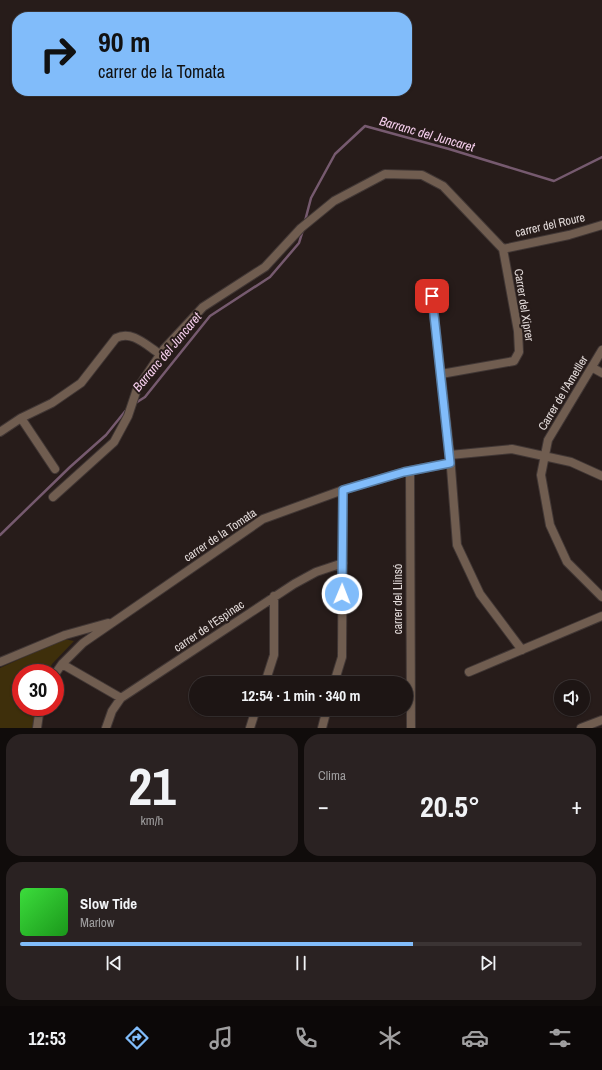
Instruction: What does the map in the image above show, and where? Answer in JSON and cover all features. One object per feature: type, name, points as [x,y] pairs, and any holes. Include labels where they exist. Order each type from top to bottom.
[{"type":"street","points":[[52,497],[114,442],[128,416],[137,389],[160,354],[202,307],[265,267],[301,228],[328,206],[385,174],[422,175],[443,186],[503,249]]},
{"type":"street","name":"carrer del Roure","points":[[503,249],[569,235],[602,225]]},
{"type":"street","name":"Carrer del Xiprer","points":[[441,374],[514,361],[519,352],[518,331],[503,249]]},
{"type":"street","points":[[432,296],[450,459],[457,545],[480,594],[522,650]]},
{"type":"street","points":[[0,432],[21,418],[52,403],[81,383],[116,338],[123,334],[133,336],[160,354]]},
{"type":"street","name":"Carrer de l'Ametller","points":[[602,350],[593,368],[548,440],[541,475],[550,525],[567,562],[602,597]]},
{"type":"street","points":[[593,368],[602,373]]},
{"type":"street","points":[[21,418],[56,469]]},
{"type":"street","name":"carrer de la Tomata","points":[[62,664],[83,642],[264,519],[343,490],[450,459],[512,449],[571,462],[602,476]]},
{"type":"street","name":"carrer del Llinsó","points":[[410,471],[411,728]]},
{"type":"street","points":[[336,676],[342,657],[343,490]]},
{"type":"street","name":"carrer de l'Espinac","points":[[106,728],[112,711],[121,698],[274,596],[316,572],[343,563]]},
{"type":"street","points":[[267,676],[274,655],[274,596]]},
{"type":"street","points":[[470,672],[602,616]]},
{"type":"street","points":[[0,662],[75,631],[114,622]]},
{"type":"street","points":[[75,631],[83,642]]},
{"type":"street","points":[[64,665],[121,698]]},
{"type":"street","points":[[37,728],[39,716]]},
{"type":"street","points":[[250,728],[254,716]]},
{"type":"street","points":[[322,728],[325,716]]},
{"type":"street","points":[[581,728],[602,720]]},
{"type":"shaded area","points":[[64,639],[74,641],[52,664],[12,664],[12,716],[34,716],[33,728],[0,728],[0,668]]},
{"type":"waterway","name":"Barranc del Juncaret","points":[[305,221],[311,198],[335,154],[365,126],[449,149],[554,181],[602,157]]},
{"type":"waterway","name":"Barranc del Juncaret","points":[[134,404],[145,397],[210,316],[270,277],[299,243],[303,230]]},
{"type":"waterway","name":"Barranc del Juncaret","points":[[0,535],[70,467],[106,435],[127,409]]},
{"type":"route","points":[[342,594],[343,490],[404,472],[450,463],[432,296]]}]
